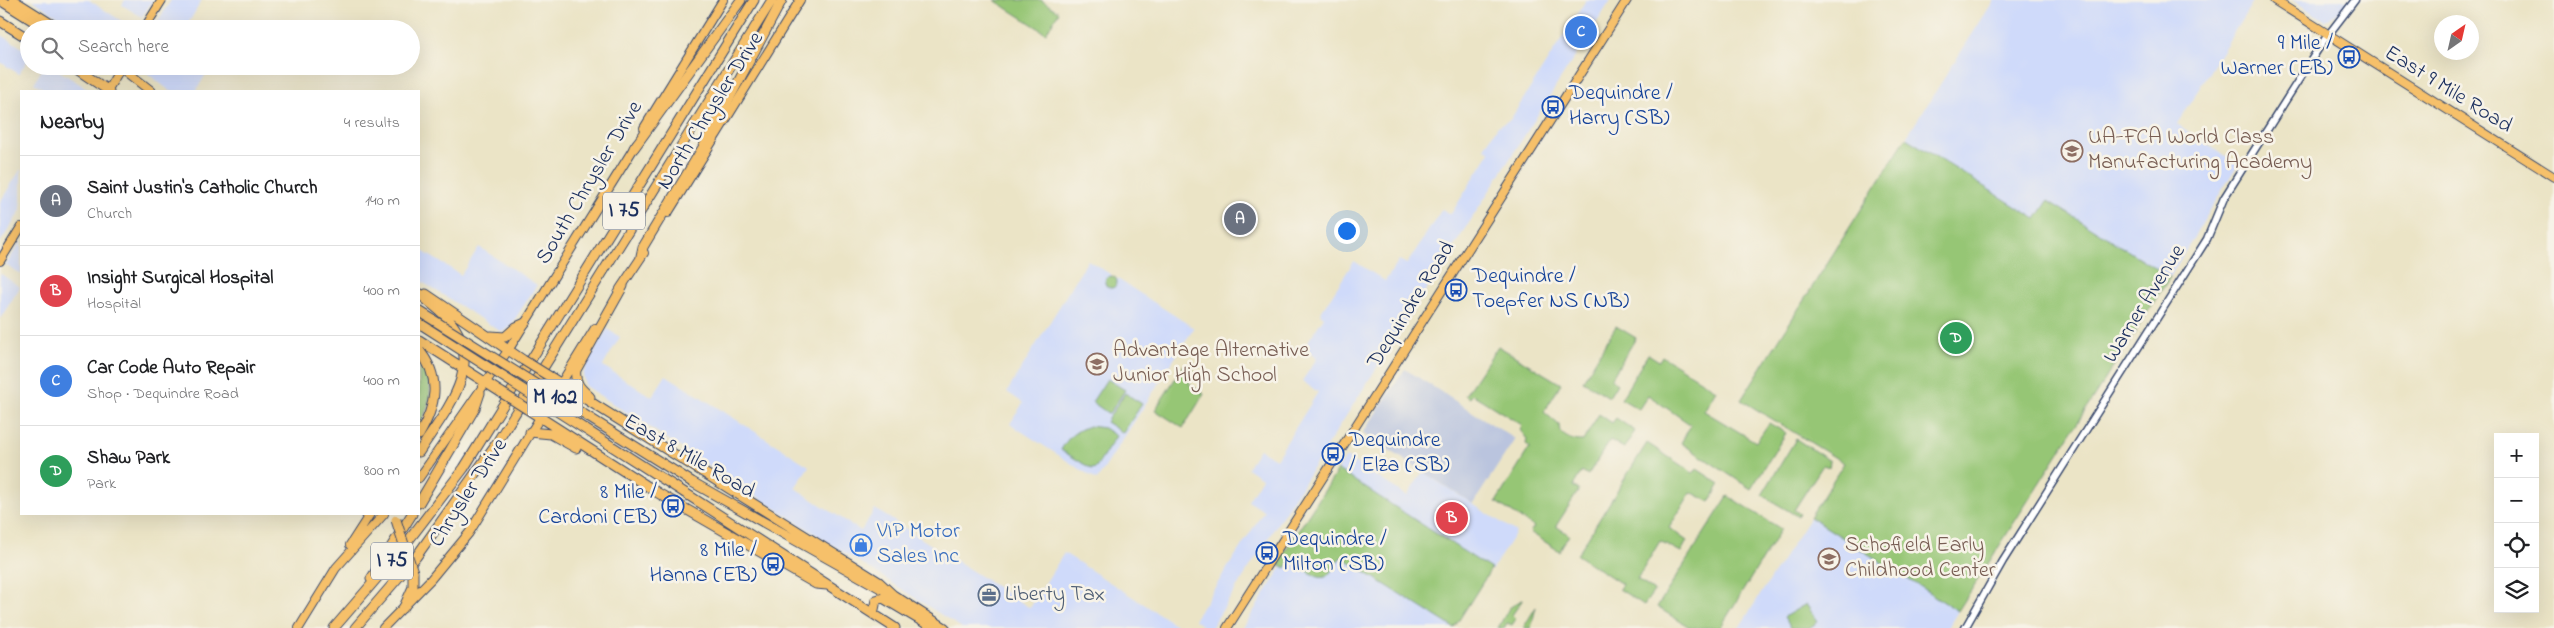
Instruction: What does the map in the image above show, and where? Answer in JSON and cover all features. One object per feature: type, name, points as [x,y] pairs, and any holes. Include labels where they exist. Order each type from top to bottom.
[{"type":"highway","points":[[0,0],[32,20]]},
{"type":"highway","points":[[13,0],[45,20]]},
{"type":"highway","points":[[634,148],[741,0]]},
{"type":"highway","name":"I 75","points":[[334,628],[431,512],[481,442],[754,0]]},
{"type":"highway","name":"I 75","points":[[355,628],[416,557],[487,458],[772,0]]},
{"type":"highway","points":[[641,256],[643,247],[705,144],[782,0]]},
{"type":"highway","points":[[0,21],[20,33]]},
{"type":"highway","points":[[85,75],[107,90]]},
{"type":"highway","points":[[131,75],[151,90]]},
{"type":"highway","points":[[611,415],[579,388],[575,376],[577,368],[623,286]]},
{"type":"highway","points":[[420,293],[488,335],[523,360],[790,525],[879,582],[893,595]]},
{"type":"highway","points":[[420,293],[444,314],[458,333],[465,357],[464,369],[456,394],[420,450]]},
{"type":"highway","name":"East 8 Mile Road","points":[[420,312],[692,482],[893,595],[945,628]]},
{"type":"highway","name":"East 8 Mile Road","points":[[420,324],[813,573],[827,585],[895,628]]},
{"type":"highway","points":[[488,335],[504,337],[516,327],[525,324]]},
{"type":"highway","name":"East 8 Mile Road","points":[[420,341],[658,493],[816,584],[827,585]]},
{"type":"highway","points":[[420,351],[430,366],[435,389],[432,411],[420,433]]},
{"type":"highway","points":[[420,501],[475,408],[480,393]]},
{"type":"highway","points":[[530,432],[551,434],[594,458],[604,460]]},
{"type":"highway","points":[[361,596],[411,515]]},
{"type":"highway","points":[[396,517],[413,572],[413,587],[404,607]]},
{"type":"highway","points":[[873,614],[876,600],[883,598],[930,626],[940,628]]},
{"type":"main road","points":[[150,20],[162,0]]},
{"type":"main road","name":"South Chrysler Drive","points":[[487,383],[634,148],[642,131],[723,0]]},
{"type":"main road","name":"North Chrysler Drive","points":[[539,417],[556,380],[623,286],[800,0]]},
{"type":"main road","name":"Dequindre Road","points":[[1227,628],[1627,0]]},
{"type":"main road","name":"East 9 Mile Road","points":[[2274,0],[2554,177]]},
{"type":"main road","points":[[109,90],[117,75]]},
{"type":"main road","points":[[0,261],[20,229]]},
{"type":"main road","points":[[420,477],[457,422],[487,383]]},
{"type":"main road","name":"Chrysler Drive","points":[[382,628],[436,573],[468,533],[539,417]]},
{"type":"main road","points":[[299,628],[369,515]]},
{"type":"main road","points":[[336,568],[383,515]]},
{"type":"street","name":"Warner Avenue","points":[[1965,628],[2003,561],[2207,239],[2224,198],[2328,35],[2355,0]]},
{"type":"shaded area","points":[[32,0],[89,0],[120,20],[64,20]]},
{"type":"shaded area","points":[[125,0],[153,0],[142,17],[122,5]]},
{"type":"shaded area","points":[[171,0],[202,0],[190,20],[159,20]]},
{"type":"shaded area","points":[[1586,0],[1611,0],[1211,628],[1206,628],[1194,620],[1264,511],[1248,501],[1262,478],[1247,468],[1259,449],[1276,459],[1318,392],[1302,381],[1317,358],[1303,349],[1324,317],[1320,314],[1354,261],[1385,281],[1399,260],[1407,264],[1442,209],[1451,214],[1490,152],[1484,148],[1498,126],[1510,120]]},
{"type":"shaded area","name":"UA-FCA World Class Manufacturing Academy","points":[[1994,0],[2254,0],[2177,124],[2238,164],[2170,277],[2048,201],[2036,220],[1906,138]]},
{"type":"shaded area","points":[[2292,0],[2350,0],[2346,6],[2326,21]]},
{"type":"shaded area","points":[[0,34],[20,46],[20,72],[19,74],[0,62]]},
{"type":"shaded area","points":[[39,75],[65,75],[89,90],[45,90],[34,83]]},
{"type":"shaded area","points":[[150,75],[205,75],[197,90],[169,90]]},
{"type":"shaded area","points":[[20,171],[20,212],[0,243],[0,202]]},
{"type":"shaded area","points":[[20,243],[20,273],[6,265]]},
{"type":"shaded area","points":[[479,247],[537,285],[510,327],[505,331],[500,331],[420,281],[420,250],[461,275]]},
{"type":"shaded area","name":"Advantage Alternative Junior High School","points":[[1088,260],[1194,328],[1097,480],[1010,424],[1023,403],[1007,392]]},
{"type":"shaded area","points":[[0,275],[20,287],[0,319]]},
{"type":"shaded area","points":[[607,329],[620,337],[603,366],[652,397],[666,375],[809,466],[795,488],[861,531],[875,509],[1030,608],[1064,553],[1181,628],[962,628],[585,386],[583,375],[585,369]]},
{"type":"shaded area","points":[[1405,369],[1515,439],[1473,504],[1363,433]]},
{"type":"shaded area","points":[[1346,457],[1407,496],[1423,472],[1516,532],[1491,571],[1337,471]]},
{"type":"shaded area","name":"Schofield Early Childhood Center","points":[[1810,517],[1958,611],[1948,628],[1739,628]]},
{"type":"shaded area","points":[[1341,557],[1415,602],[1453,628],[1243,628],[1283,565],[1292,558],[1315,576]]},
{"type":"green space","points":[[994,0],[1041,0],[1059,12],[1046,33]]},
{"type":"green space","points":[[1906,138],[2036,219],[2048,201],[2170,277],[1958,611],[1810,517],[1844,463],[1741,400]]},
{"type":"green space","points":[[1111,276],[1117,282],[1111,288],[1105,282]]},
{"type":"green space","points":[[1616,326],[1636,338],[1611,379],[1617,384],[1609,397],[1583,381]]},
{"type":"green space","points":[[1498,346],[1561,384],[1544,412],[1559,425],[1560,432],[1566,436],[1573,440],[1583,441],[1599,414],[1612,423],[1616,418],[1635,431],[1624,448],[1610,440],[1588,475],[1582,471],[1573,486],[1579,490],[1556,526],[1569,535],[1559,551],[1530,532],[1534,527],[1496,502],[1530,447],[1526,444],[1527,439],[1520,430],[1522,425],[1472,394],[1469,398],[1465,395]]},
{"type":"green space","points":[[1648,354],[1659,361],[1662,356],[1716,390],[1704,411],[1756,442],[1769,423],[1786,433],[1751,489],[1681,443],[1691,425],[1648,395],[1639,409],[1621,399]]},
{"type":"green space","points":[[424,362],[429,378],[430,394],[427,410],[420,423],[420,369]]},
{"type":"green space","points":[[1184,365],[1196,372],[1189,384],[1204,394],[1183,428],[1155,410]]},
{"type":"green space","points":[[1107,379],[1125,390],[1109,414],[1092,402]]},
{"type":"green space","points":[[1125,393],[1142,404],[1123,433],[1106,422]]},
{"type":"green space","points":[[1089,426],[1104,428],[1116,436],[1096,468],[1092,469],[1061,450],[1072,435]]},
{"type":"green space","points":[[1796,439],[1830,461],[1829,467],[1823,465],[1794,510],[1800,514],[1797,516],[1762,495]]},
{"type":"green space","points":[[1647,443],[1693,473],[1697,469],[1720,484],[1710,502],[1691,492],[1669,528],[1687,541],[1681,552],[1660,541],[1637,579],[1654,591],[1644,605],[1619,589],[1622,584],[1577,555]]},
{"type":"green space","points":[[1338,470],[1491,569],[1454,628],[1341,557],[1329,574],[1323,577],[1318,577],[1309,572],[1293,558],[1286,568],[1277,563]]},
{"type":"green space","points":[[1728,496],[1781,529],[1720,628],[1691,628],[1657,607]]},
{"type":"green space","points":[[1523,599],[1512,615],[1516,619],[1512,625],[1507,623],[1504,628],[1498,628],[1509,608]]},
{"type":"green space","points":[[1806,604],[1818,622],[1809,628],[1791,628],[1784,617]]},
{"type":"green space","points":[[1536,607],[1531,628],[1523,628]]},
{"type":"place","name":"Car Code Auto Repair","points":[[1581,32]]},
{"type":"place","name":"9 Mile / Warner (EB)","points":[[2349,57]]},
{"type":"place","name":"Dequindre / Harry (SB)","points":[[1553,107]]},
{"type":"place","name":"UA-FCA World Class Manufacturing Academy","points":[[2072,151]]},
{"type":"place","name":"Saint Justin's Catholic Church","points":[[1240,219]]},
{"type":"place","name":"Dequindre / Toepfer NS (NB)","points":[[1456,290]]},
{"type":"place","name":"Shaw Park","points":[[1956,338]]},
{"type":"place","name":"Advantage Alternative Junior High School","points":[[1097,364]]},
{"type":"place","name":"Dequindre / Elza (SB)","points":[[1333,454]]},
{"type":"place","name":"8 Mile / Cardoni (EB)","points":[[673,506]]},
{"type":"place","name":"Insight Surgical Hospital","points":[[1452,518]]},
{"type":"place","name":"VIP Motor Sales Inc","points":[[861,545]]},
{"type":"place","name":"Dequindre / Milton (SB)","points":[[1267,553]]},
{"type":"place","name":"Schofield Early Childhood Center","points":[[1829,559]]},
{"type":"place","name":"8 Mile / Hanna (EB)","points":[[773,564]]},
{"type":"place","name":"Liberty Tax","points":[[989,595]]}]
